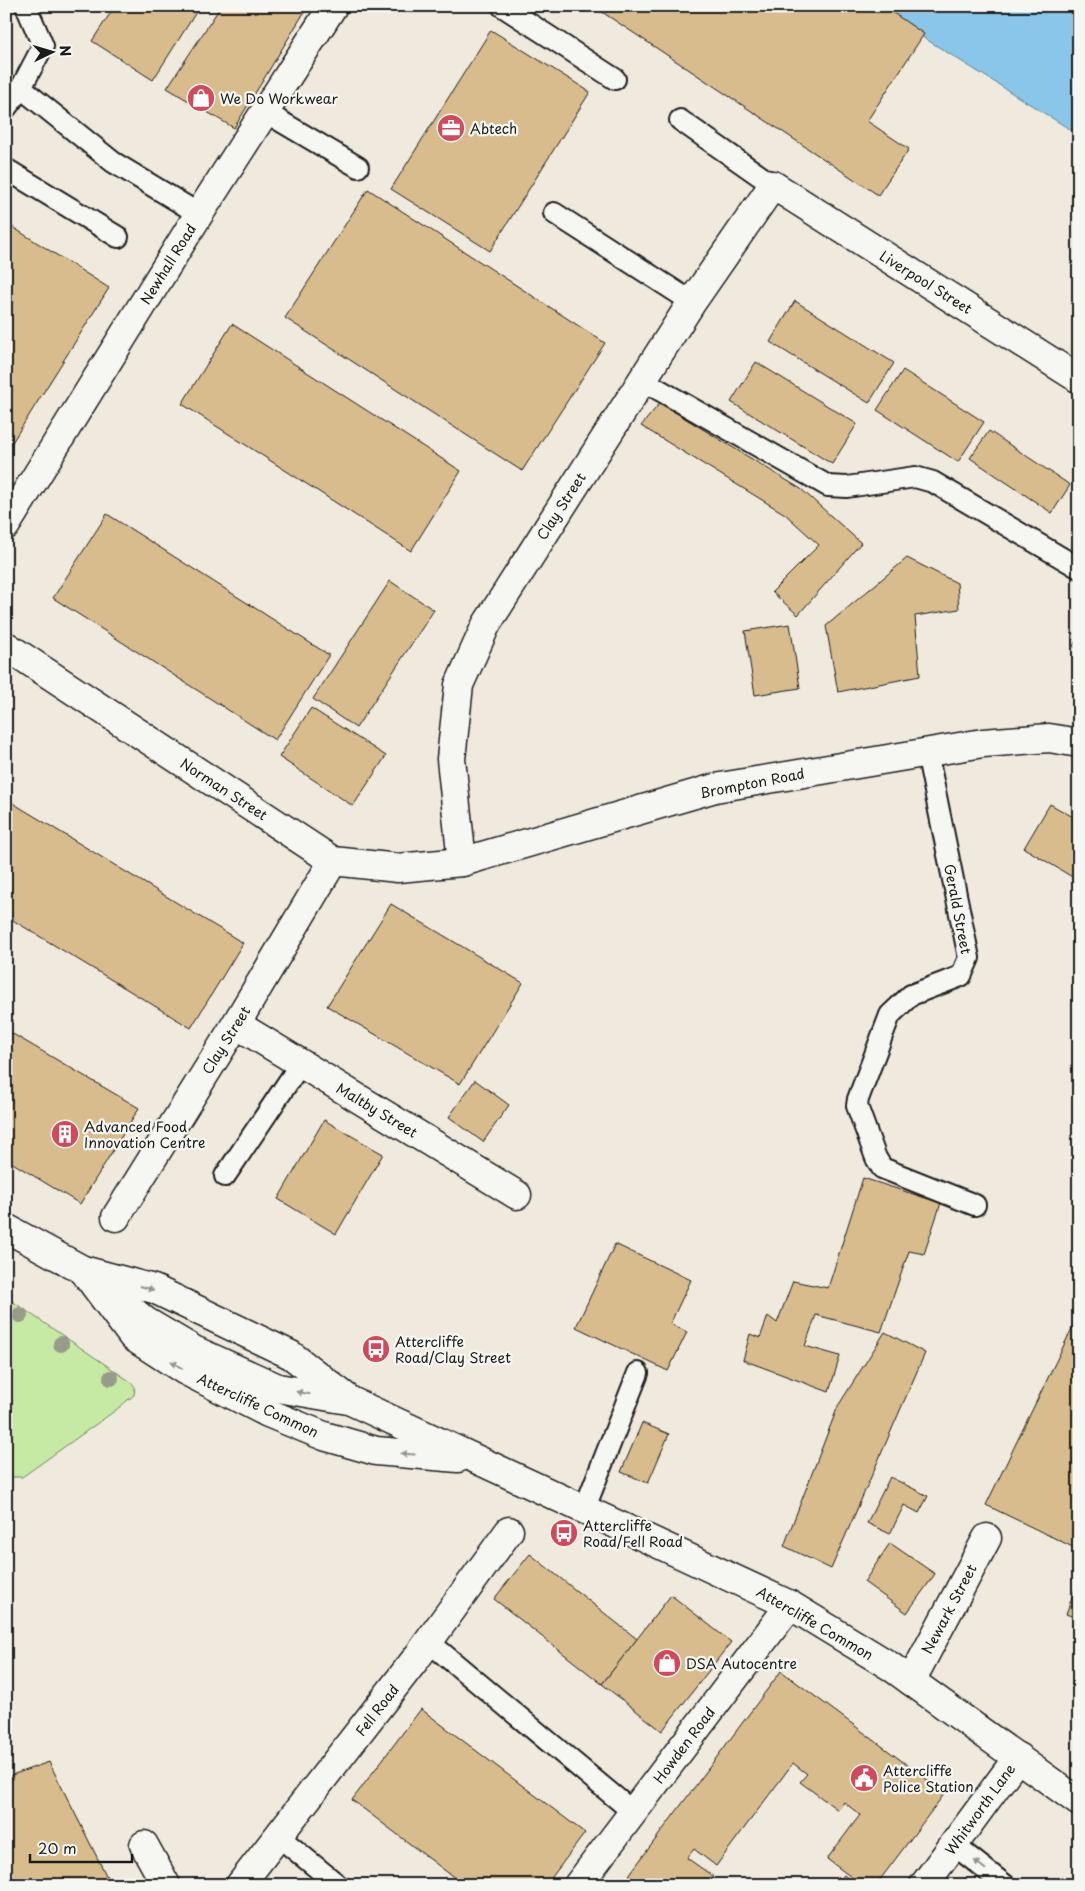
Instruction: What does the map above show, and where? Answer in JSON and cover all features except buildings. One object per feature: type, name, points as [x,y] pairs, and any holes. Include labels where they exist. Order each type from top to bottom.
[{"type":"street","name":"Newhall Road","points":[[6,525],[199,214],[333,6]]},
{"type":"street","name":"Clay Street","points":[[462,862],[451,759],[459,685],[486,625],[692,302],[773,185]]},
{"type":"street","name":"Liverpool Street","points":[[773,185],[1079,379]]},
{"type":"street","name":"Norman Street","points":[[6,646],[333,861],[398,868],[462,862]]},
{"type":"street","name":"Brompton Road","points":[[462,862],[715,788],[983,743],[1049,738],[1079,743]]},
{"type":"street","name":"Clay Street","points":[[116,1217],[236,1024],[333,861]]},
{"type":"street","name":"Maltby Street","points":[[236,1024],[517,1195]]},
{"type":"street","name":"Attercliffe Common","points":[[6,1228],[83,1270],[145,1321],[194,1350],[278,1388],[351,1401]]},
{"type":"street","name":"Attercliffe Common","points":[[83,1270],[154,1289],[291,1354],[351,1401],[790,1605],[890,1666],[1079,1802]]},
{"type":"street","name":"Attercliffe Common","points":[[83,1270],[133,1337],[184,1370],[268,1413],[324,1436],[376,1451],[474,1459]]},
{"type":"street","name":"Fell Road","points":[[240,1885],[429,1642],[509,1531]]},
{"type":"street","name":"Newark Street","points":[[910,1681],[987,1538]]},
{"type":"street","name":"Howden Road","points":[[578,1885],[790,1605]]},
{"type":"street","name":"Whitworth Lane","points":[[924,1885],[1018,1758]]},
{"type":"street","points":[[144,1845],[166,1885]]},
{"type":"lane","points":[[6,108],[20,88],[43,46],[26,6]]},
{"type":"lane","points":[[502,6],[614,79]]},
{"type":"lane","points":[[20,88],[113,162],[199,214]]},
{"type":"lane","points":[[265,112],[358,167]]},
{"type":"lane","points":[[680,120],[773,185]]},
{"type":"lane","points":[[6,169],[118,236]]},
{"type":"lane","points":[[554,213],[692,302]]},
{"type":"lane","points":[[642,380],[828,486],[847,487],[915,477],[933,482],[1079,568]]},
{"type":"lane","name":"Gerald Street","points":[[926,752],[969,958],[961,976],[911,995],[890,1015],[857,1106],[876,1158],[882,1168],[975,1205]]},
{"type":"lane","points":[[225,1176],[302,1064]]},
{"type":"lane","points":[[584,1510],[638,1373]]},
{"type":"lane","points":[[429,1642],[633,1812]]},
{"type":"lane","points":[[278,1836],[338,1885]]},
{"type":"lane","points":[[954,1845],[1005,1885]]},
{"type":"green space","points":[[6,1297],[131,1382],[135,1387],[134,1395],[116,1410],[22,1477],[11,1477],[6,1466]]},
{"type":"water","points":[[873,6],[1079,6],[1079,135]]},
{"type":"place","name":"We Do Workwear","points":[[201,98]]},
{"type":"place","name":"Abtech","points":[[451,128]]},
{"type":"place","name":"Advanced Food Innovation Centre","points":[[65,1134]]},
{"type":"place","name":"Attercliffe Road/Clay Street","points":[[376,1349]]},
{"type":"place","name":"Attercliffe Road/Fell Road","points":[[564,1533]]},
{"type":"place","name":"DSA Autocentre","points":[[667,1663]]},
{"type":"place","name":"Attercliffe Police Station","points":[[864,1778]]}]
